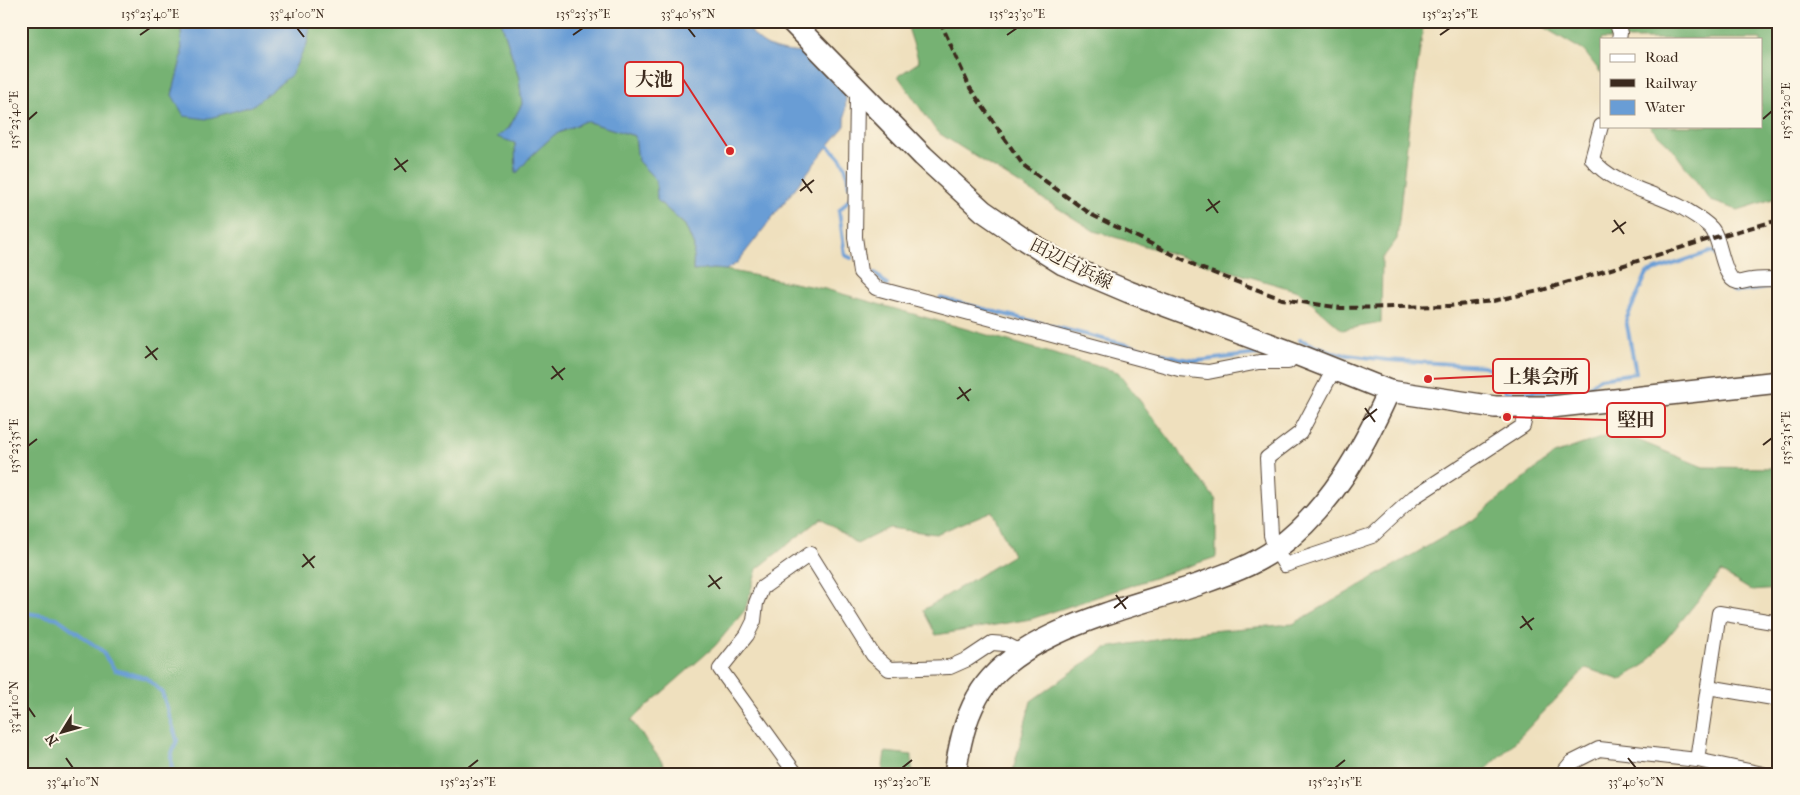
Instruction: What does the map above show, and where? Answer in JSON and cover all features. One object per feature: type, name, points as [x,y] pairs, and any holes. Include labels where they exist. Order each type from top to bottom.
[{"type":"main road","name":"田辺白浜線","points":[[791,21],[923,156],[983,211],[1063,264],[1129,292],[1389,391],[1486,406],[1527,408],[1599,403],[1779,382]]},
{"type":"main road","points":[[955,774],[958,753],[966,724],[977,697],[998,670],[1021,652],[1065,629],[1241,570],[1275,549],[1312,519],[1345,476],[1389,391]]},
{"type":"street","points":[[1616,21],[1620,33],[1619,38]]},
{"type":"street","points":[[859,90],[855,237],[860,272],[876,288],[1178,369],[1208,372],[1259,362],[1288,362],[1296,354]]},
{"type":"street","points":[[1600,128],[1592,159],[1598,167],[1629,184],[1683,208],[1712,228],[1719,244],[1724,264],[1732,280],[1738,282],[1779,279]]},
{"type":"street","points":[[1334,369],[1300,433],[1267,458],[1271,535],[1275,549],[1285,564],[1372,536],[1414,498],[1523,426],[1527,408]]},
{"type":"street","points":[[796,774],[720,668],[747,635],[754,621],[756,603],[762,588],[810,554],[873,655],[888,669],[950,667],[968,659],[992,643],[1005,644],[1021,652]]},
{"type":"street","points":[[1697,760],[1719,613],[1779,623]]},
{"type":"street","points":[[1708,687],[1779,699]]},
{"type":"street","points":[[1562,774],[1571,762],[1599,749],[1697,760],[1762,774]]},
{"type":"green space","points":[[21,21],[179,21],[181,26],[182,56],[172,95],[307,44],[311,21],[501,21],[519,78],[522,104],[509,128],[515,143],[516,174],[531,156],[554,135],[585,121],[635,136],[638,161],[656,180],[657,200],[685,225],[694,246],[693,271],[726,270],[825,289],[1118,372],[1216,500],[1216,557],[1031,619],[936,635],[923,610],[1013,555],[992,511],[936,534],[889,528],[857,544],[821,518],[757,569],[745,610],[715,646],[631,720],[671,774],[21,774]]},
{"type":"green space","points":[[906,21],[1424,21],[1408,134],[1397,239],[1382,259],[1381,323],[1342,330],[1298,291],[1094,231],[937,132],[898,76],[919,62]]},
{"type":"green space","points":[[1533,21],[1779,21],[1779,197],[1738,210],[1711,201],[1670,146],[1651,128],[1762,128],[1762,38],[1600,38],[1600,72],[1584,51]]},
{"type":"green space","points":[[1618,432],[1703,467],[1779,468],[1779,589],[1752,591],[1721,572],[1646,664],[1620,680],[1586,668],[1509,748],[1481,774],[1012,774],[1031,701],[1106,648],[1210,631],[1293,624],[1473,520],[1554,454]]},
{"type":"green space","points":[[885,752],[912,755],[912,774],[882,774]]},
{"type":"water","points":[[179,21],[311,21],[307,44],[291,75],[252,106],[206,119],[184,116],[172,95],[182,56],[181,26]]},
{"type":"water","points":[[501,21],[745,21],[751,31],[764,44],[780,50],[809,54],[846,93],[845,126],[737,263],[726,270],[693,271],[694,246],[685,225],[657,200],[656,180],[638,161],[635,136],[585,121],[554,135],[531,156],[516,174],[515,143],[497,137],[509,128],[522,104],[519,78]]},
{"type":"waterway","points":[[828,146],[838,155],[843,163],[847,172],[849,186]]},
{"type":"waterway","points":[[851,197],[839,211],[845,255],[851,258]]},
{"type":"waterway","points":[[1300,340],[1333,352],[1348,355],[1387,360],[1484,366],[1491,369],[1506,392],[1582,392],[1600,378],[1636,373],[1626,320],[1647,273],[1713,251],[1716,255]]},
{"type":"waterway","points":[[875,273],[887,285]]},
{"type":"waterway","points":[[1727,282],[1733,291],[1739,292],[1779,287]]},
{"type":"waterway","points":[[940,298],[1179,358],[1197,361],[1257,354],[1270,356]]},
{"type":"waterway","points":[[21,612],[57,618],[101,650],[115,670],[146,678],[162,692],[177,740],[171,756],[172,774]]},
{"type":"railway","points":[[940,21],[970,88],[1023,165],[1092,215],[1203,269],[1282,299],[1341,308],[1449,306],[1493,301],[1539,291],[1716,237],[1779,220]]},
{"type":"place","name":"大池","points":[[730,151]]},
{"type":"place","name":"上集会所","points":[[1428,379]]},
{"type":"place","name":"堅田","points":[[1507,417]]}]
